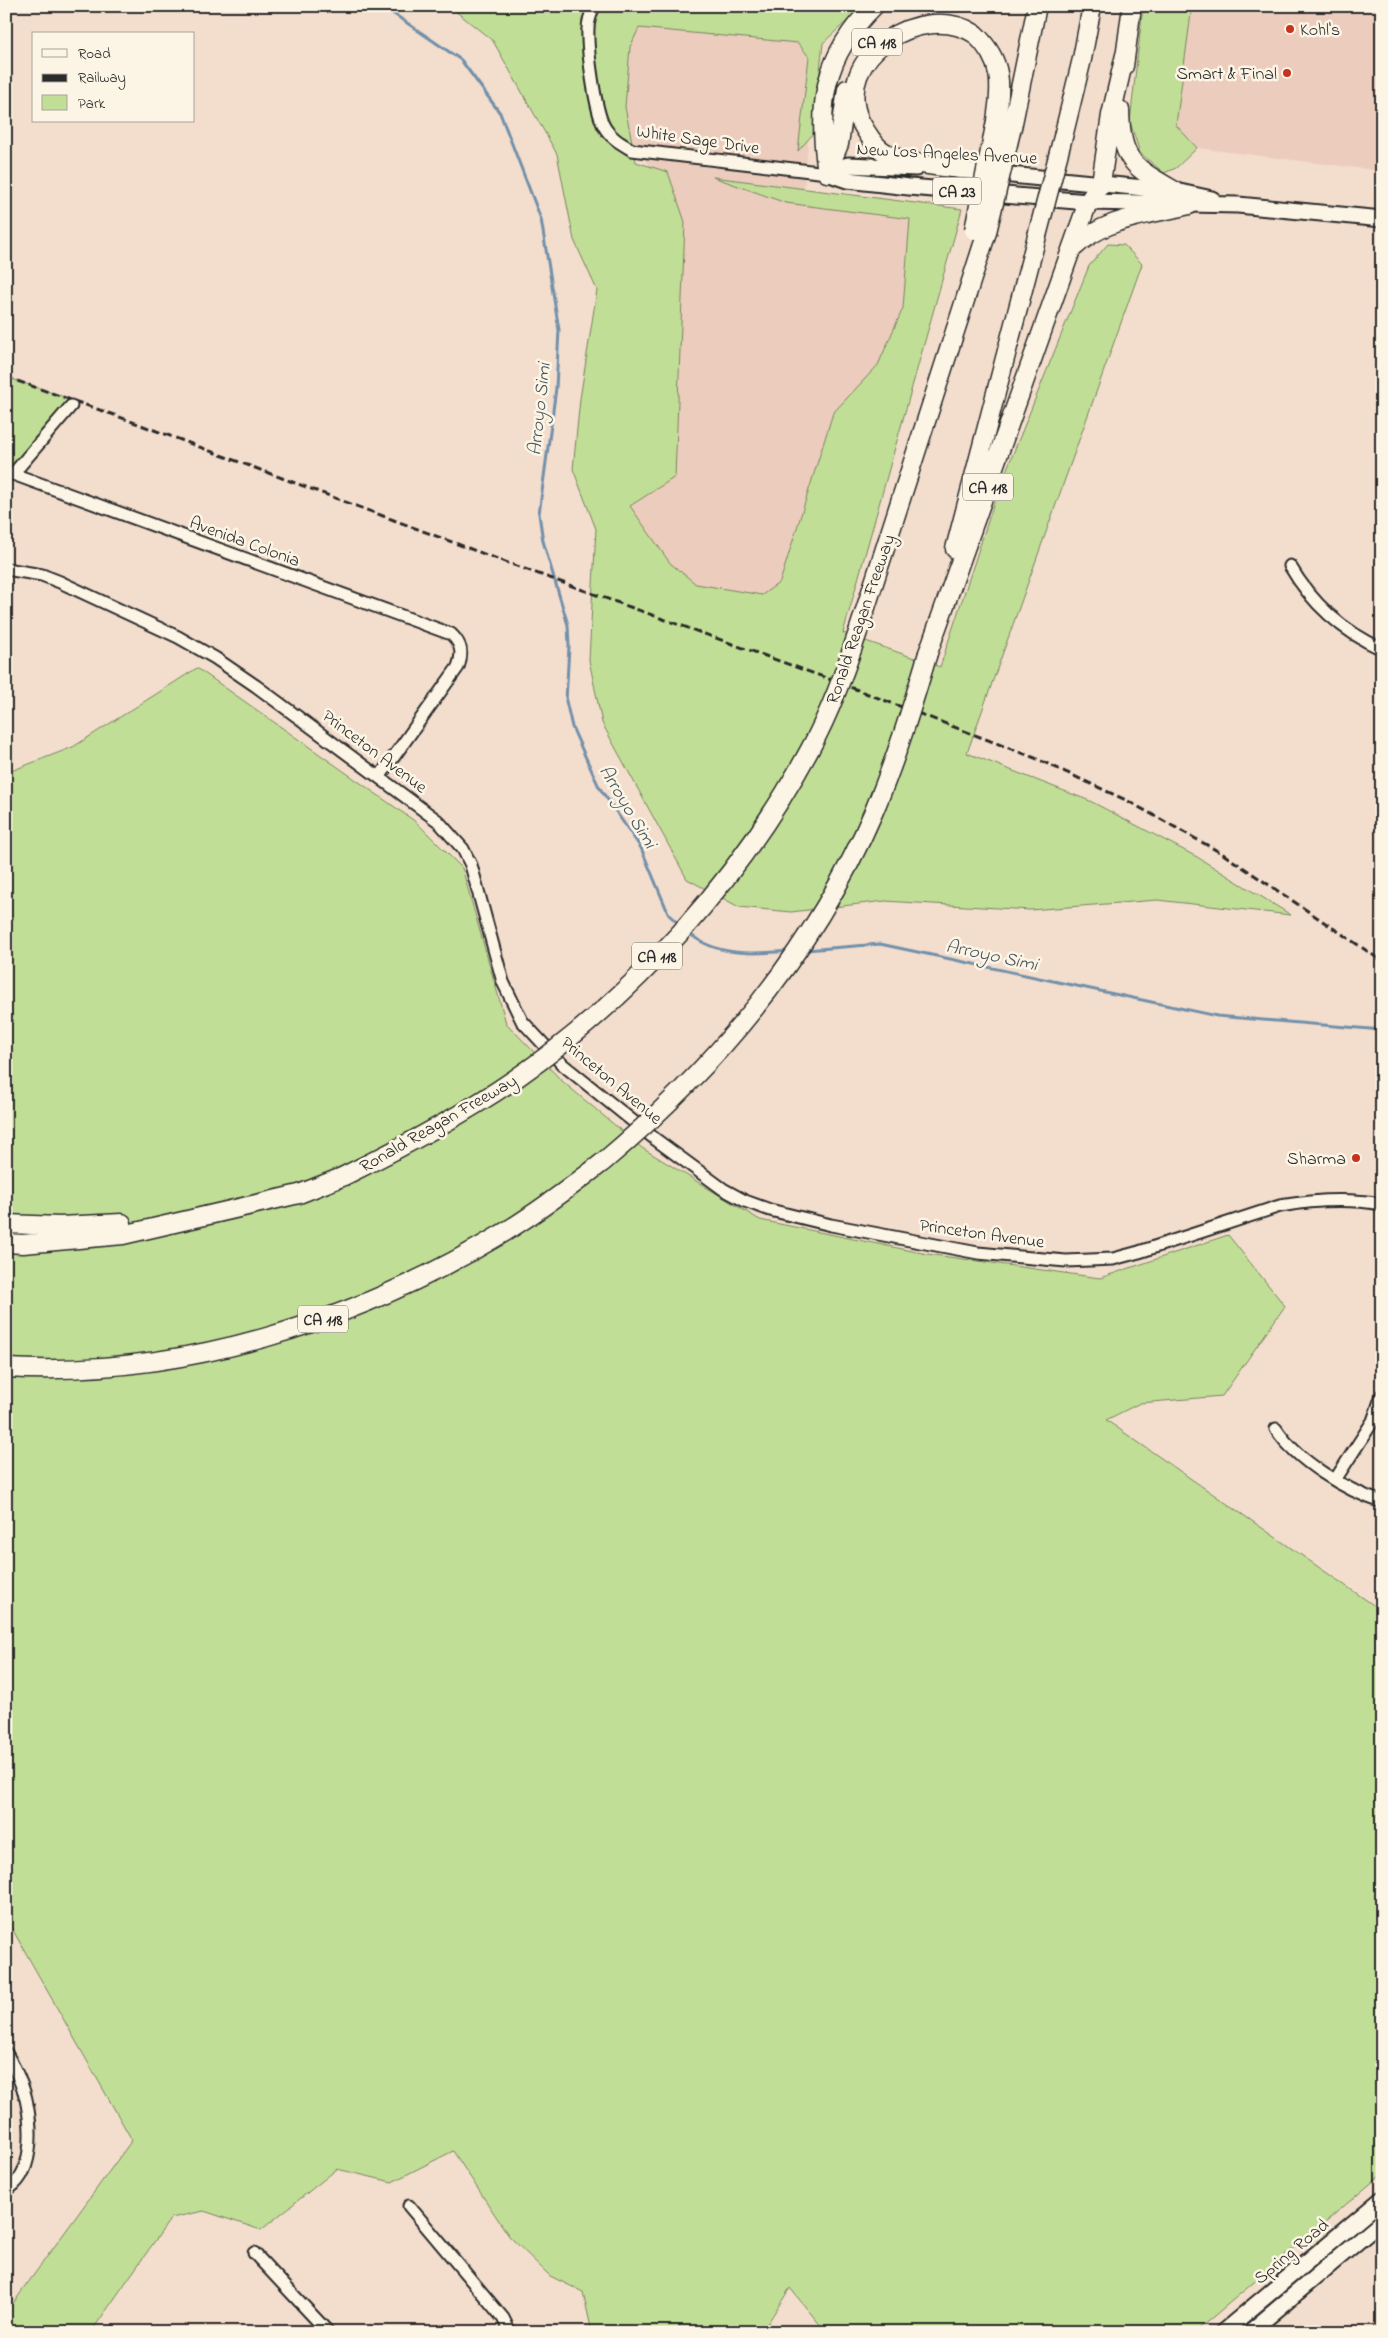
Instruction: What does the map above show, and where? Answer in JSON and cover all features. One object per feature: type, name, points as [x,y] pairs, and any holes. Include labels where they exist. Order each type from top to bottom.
[{"type":"highway","points":[[827,173],[822,140],[828,77],[839,49],[857,23],[874,6]]},
{"type":"highway","points":[[1004,122],[1037,6]]},
{"type":"highway","points":[[928,653],[1064,133],[1082,59],[1092,6]]},
{"type":"highway","name":"CA 23","points":[[1132,6],[1120,109],[1121,135],[1127,155],[1142,172],[1175,191]]},
{"type":"highway","name":"CA 118","points":[[960,169],[915,164],[880,149],[865,130],[855,109],[855,93],[858,75],[865,58],[878,40],[896,27],[927,18],[957,22],[970,29],[987,46],[998,69],[1004,122]]},
{"type":"highway","points":[[1072,249],[1088,202],[1101,183],[1111,115],[1125,55]]},
{"type":"highway","points":[[827,173],[839,144],[847,85],[865,58]]},
{"type":"highway","name":"Ronald Reagan Freeway","points":[[6,1243],[23,1244],[122,1234],[299,1194],[342,1177],[432,1131],[514,1080],[571,1037],[613,1001],[727,876],[764,825],[809,751],[843,676],[951,344],[980,231],[1004,122]]},
{"type":"highway","name":"CA 118","points":[[6,1368],[48,1371],[138,1365],[193,1355],[314,1323],[353,1308],[447,1264],[505,1232],[551,1202],[603,1162],[657,1115],[703,1069],[767,994],[804,941],[854,854],[901,742],[928,653],[1072,249],[1086,235],[1112,223],[1189,206]]},
{"type":"highway","points":[[6,1224],[60,1226],[133,1223],[162,1225]]},
{"type":"highway","points":[[6,1374],[48,1371]]},
{"type":"main road","name":"New Los Angeles Avenue","points":[[827,173],[848,165],[960,169],[1175,191],[1238,205]]},
{"type":"main road","name":"New Los Angeles Avenue","points":[[827,173],[846,180],[1088,202],[1189,206],[1238,205],[1382,219]]},
{"type":"main road","name":"Spring Road","points":[[1224,2332],[1382,2199]]},
{"type":"main road","name":"Spring Road","points":[[1250,2332],[1382,2221]]},
{"type":"street","name":"White Sage Drive","points":[[594,6],[588,29],[598,111],[605,129],[617,140],[632,150],[827,173]]},
{"type":"street","points":[[10,474],[71,406]]},
{"type":"street","name":"Avenida Colonia","points":[[10,474],[451,634],[460,647],[461,658],[458,667],[380,776]]},
{"type":"street","points":[[1290,566],[1304,589],[1317,605],[1350,632],[1382,649]]},
{"type":"street","name":"Princeton Avenue","points":[[6,569],[42,575],[60,582],[178,638],[215,658],[380,776],[438,821],[463,849],[476,881],[503,982],[522,1021],[562,1064],[655,1140],[723,1189],[745,1201],[770,1210],[831,1225],[978,1253],[1066,1261],[1113,1259],[1280,1206],[1305,1202],[1335,1201],[1382,1204]]},
{"type":"street","points":[[1335,1480],[1373,1421],[1382,1395]]},
{"type":"street","points":[[1276,1429],[1288,1447],[1335,1480],[1365,1496],[1382,1502]]},
{"type":"street","points":[[6,2053],[18,2076],[27,2103],[30,2124],[26,2164],[21,2176],[6,2190]]},
{"type":"street","points":[[409,2206],[503,2318],[510,2332]]},
{"type":"street","points":[[254,2253],[328,2332]]},
{"type":"shaded area","points":[[1192,6],[1382,6],[1382,171],[1197,148],[1176,125]]},
{"type":"shaded area","points":[[632,25],[817,41],[803,199],[924,215],[909,315],[775,619],[689,591],[626,509],[667,476],[664,183],[621,131]]},
{"type":"green space","points":[[449,6],[863,6],[823,43],[813,134],[798,151],[809,57],[798,43],[639,28],[630,47],[625,107],[636,162],[668,172],[685,222],[675,477],[630,506],[670,563],[696,584],[762,595],[780,582],[833,413],[878,365],[903,308],[910,219],[786,203],[713,177],[962,209],[843,633],[940,667],[998,491],[1089,266],[1108,244],[1124,245],[1142,264],[967,753],[1090,801],[1197,857],[1291,915],[1157,900],[1030,910],[885,901],[791,912],[739,907],[687,879],[602,723],[589,660],[596,529],[573,469],[580,399],[597,290],[574,240],[557,154],[493,41]]},
{"type":"green space","points":[[1143,6],[1192,6],[1176,125],[1197,148],[1176,168],[1164,173],[1140,153],[1130,122]]},
{"type":"green space","points":[[6,377],[76,401],[13,474],[6,475]]},
{"type":"green space","points":[[197,668],[416,822],[462,868],[506,1023],[562,1081],[642,1148],[760,1220],[927,1254],[1100,1278],[1228,1235],[1285,1306],[1222,1396],[1140,1403],[1106,1420],[1382,1611],[1382,2174],[1195,2332],[826,2332],[790,2288],[762,2332],[592,2332],[583,2292],[550,2276],[509,2236],[453,2151],[392,2182],[337,2169],[261,2230],[204,2211],[171,2218],[91,2332],[6,2332],[6,2313],[132,2140],[6,1918],[6,773],[73,747]]},
{"type":"waterway","name":"Arroyo Simi","points":[[377,6],[391,12],[461,60],[500,113],[541,219],[559,330],[556,388],[539,514],[543,541],[568,625],[569,646],[566,701],[572,727],[599,787],[641,848],[669,915],[680,925]]},
{"type":"waterway","name":"Arroyo Simi","points":[[689,933],[700,941],[724,950],[750,953],[790,951]]},
{"type":"waterway","name":"Arroyo Simi","points":[[806,950],[880,944],[1217,1016],[1382,1030]]},
{"type":"railway","points":[[6,377],[117,416],[500,560],[829,679],[1035,758],[1128,801],[1223,854],[1382,961]]},
{"type":"place","name":"Kohl's","points":[[1290,29]]},
{"type":"place","name":"Smart & Final","points":[[1287,73]]},
{"type":"place","name":"Sharma","points":[[1356,1158]]}]
